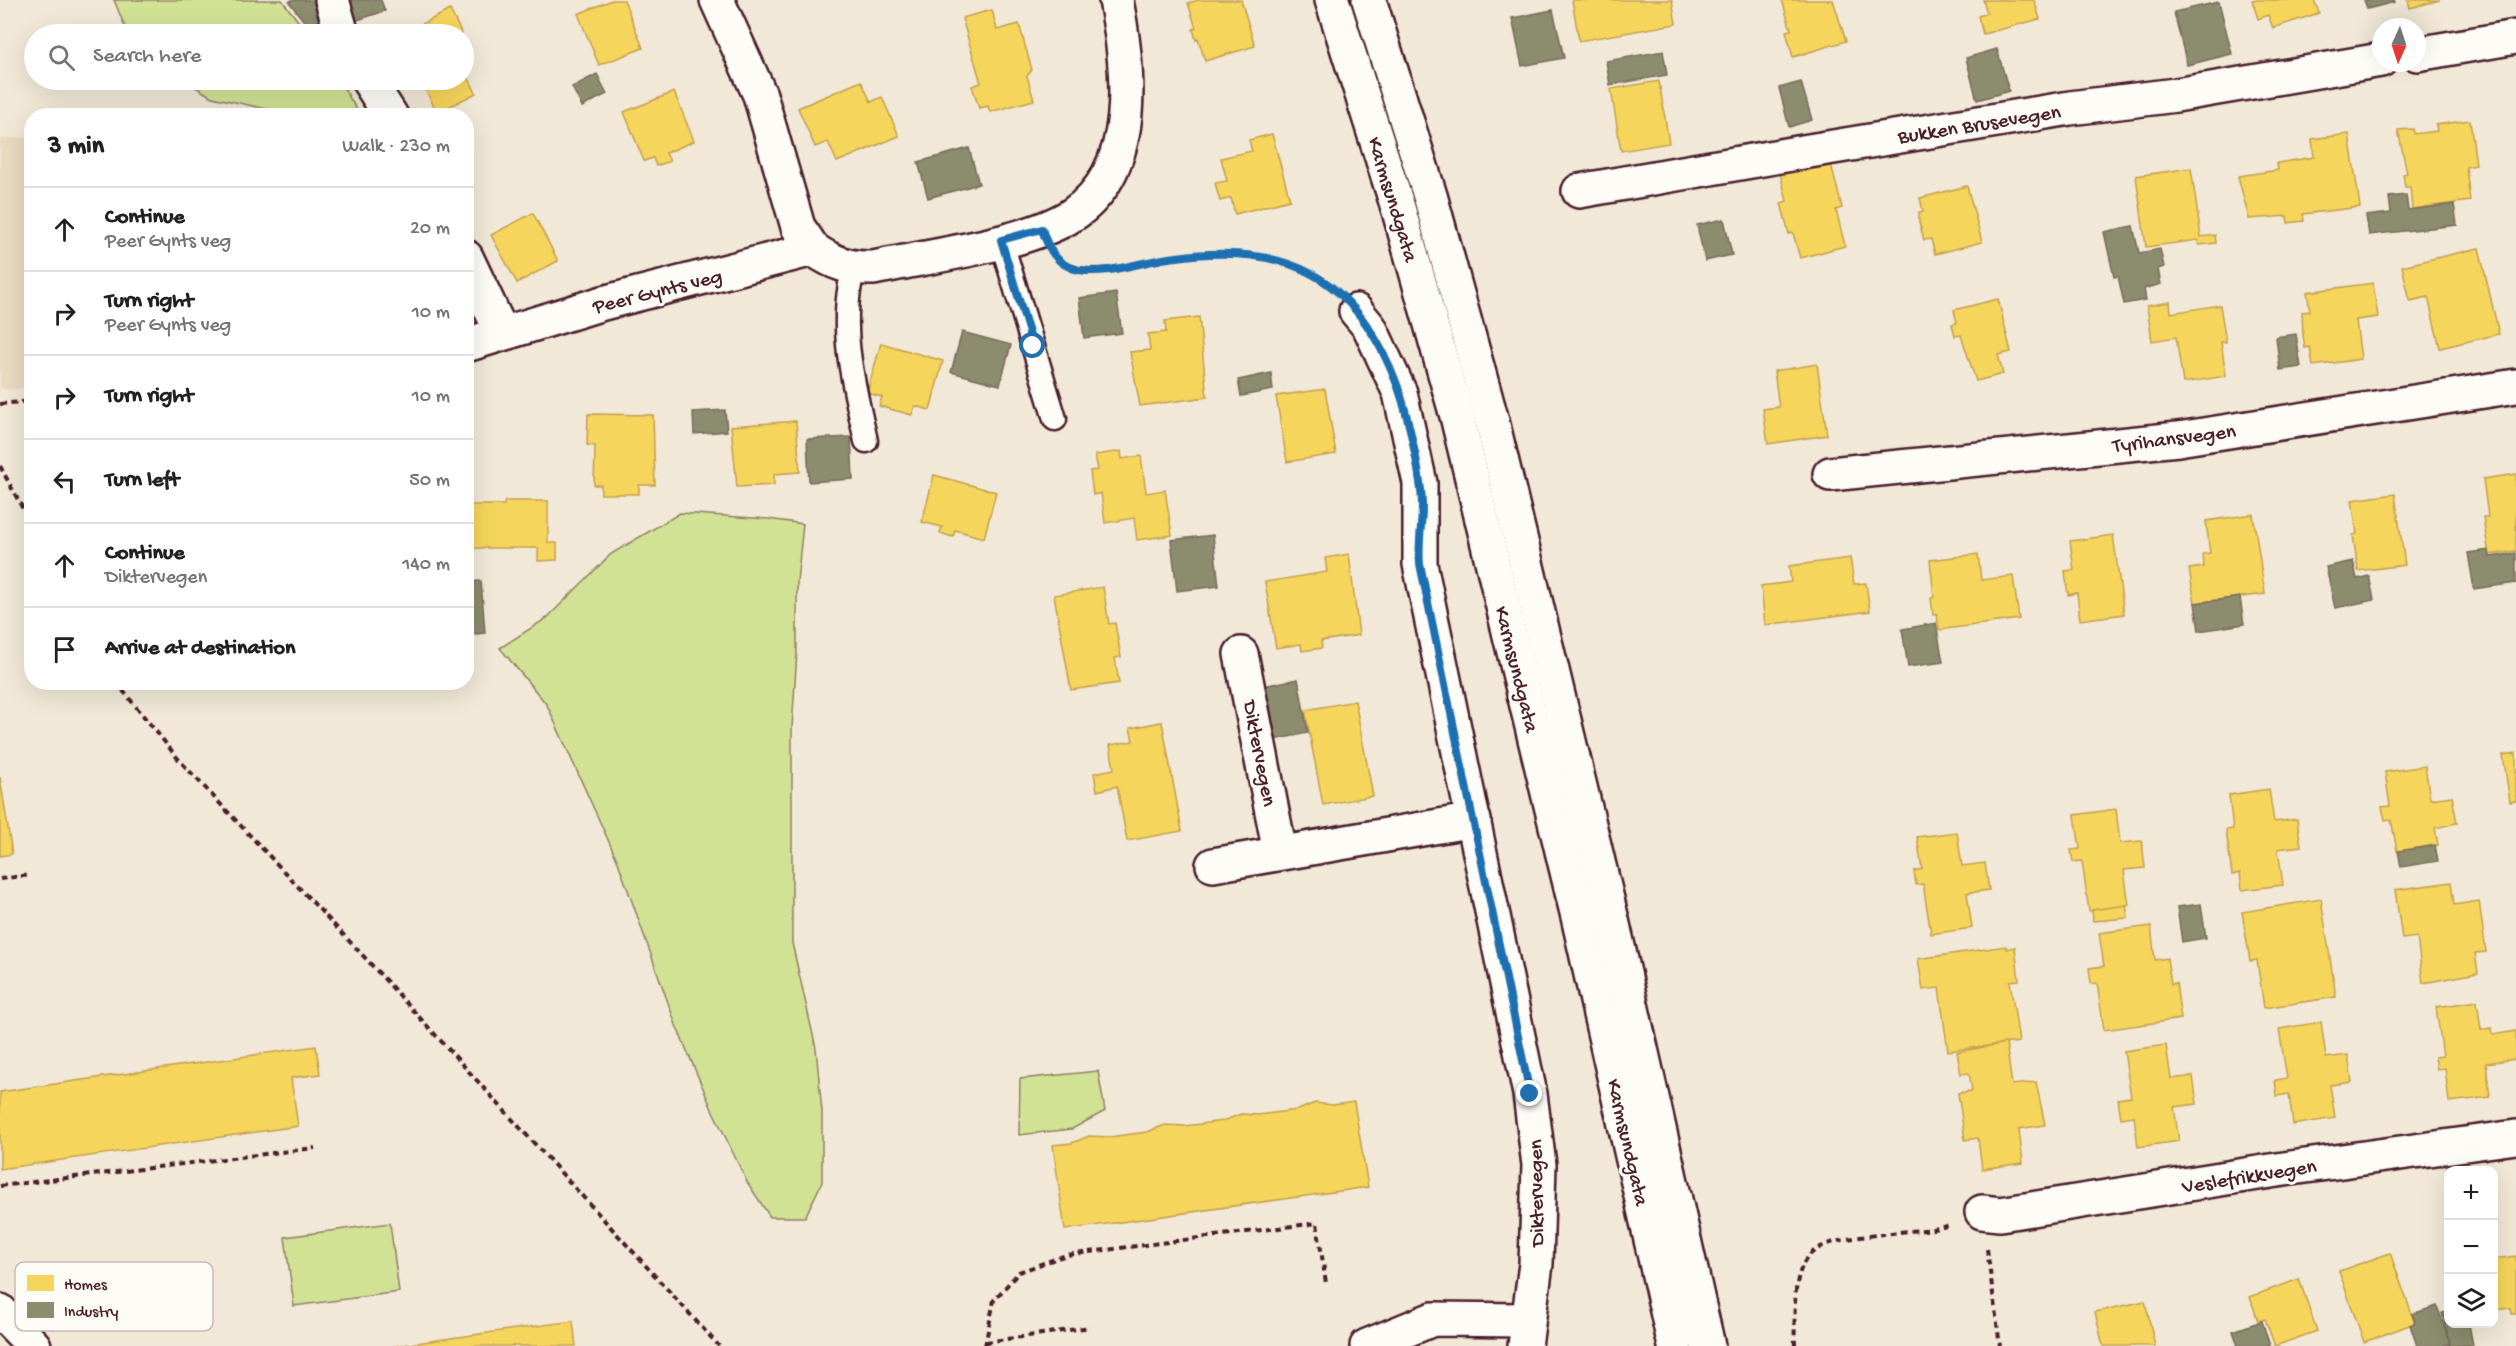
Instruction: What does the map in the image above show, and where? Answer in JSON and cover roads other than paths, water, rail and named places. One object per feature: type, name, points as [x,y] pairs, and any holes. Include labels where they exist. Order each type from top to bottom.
[{"type":"main road","points":[[332,0],[339,24]]},
{"type":"main road","points":[[717,0],[760,95],[798,226],[813,249],[830,261],[854,268],[874,268],[1042,229],[1073,214],[1099,191],[1115,162],[1123,129],[1126,85],[1123,36],[1116,0]]},
{"type":"main road","name":"Karmsundgata","points":[[1332,0],[1399,211],[1457,416],[1579,921],[1675,1346]]},
{"type":"main road","name":"Karmsundgata","points":[[1369,0],[1431,199],[1492,421],[1612,920],[1708,1346]]},
{"type":"main road","points":[[2426,52],[2516,37]]},
{"type":"main road","name":"Bukken Brusevegen","points":[[1579,192],[1872,140],[2070,108],[2176,95],[2372,62]]},
{"type":"main road","points":[[374,90],[386,108]]},
{"type":"main road","name":"Peer Gynts veg","points":[[474,342],[603,303],[813,249]]},
{"type":"main road","points":[[474,274],[502,333]]},
{"type":"main road","name":"Diktervegen","points":[[1356,311],[1370,328],[1400,393],[1420,483],[1420,564],[1528,1082],[1539,1165],[1536,1264],[1526,1333],[1433,1319],[1367,1346]]},
{"type":"main road","name":"Tyrihansvegen","points":[[1830,474],[2178,439],[2516,386]]},
{"type":"main road","name":"Diktervegen","points":[[1241,654],[1280,852]]},
{"type":"main road","points":[[1213,865],[1474,820]]},
{"type":"main road","name":"Veslefrikkvegen","points":[[1982,1212],[2000,1214],[2277,1170],[2516,1137]]},
{"type":"main road","points":[[0,1311],[15,1326]]},
{"type":"main road","points":[[19,1331],[34,1346]]},
{"type":"lane","points":[[1001,240],[1055,419]]},
{"type":"lane","points":[[854,268],[848,289],[847,321],[850,364],[866,441]]}]
